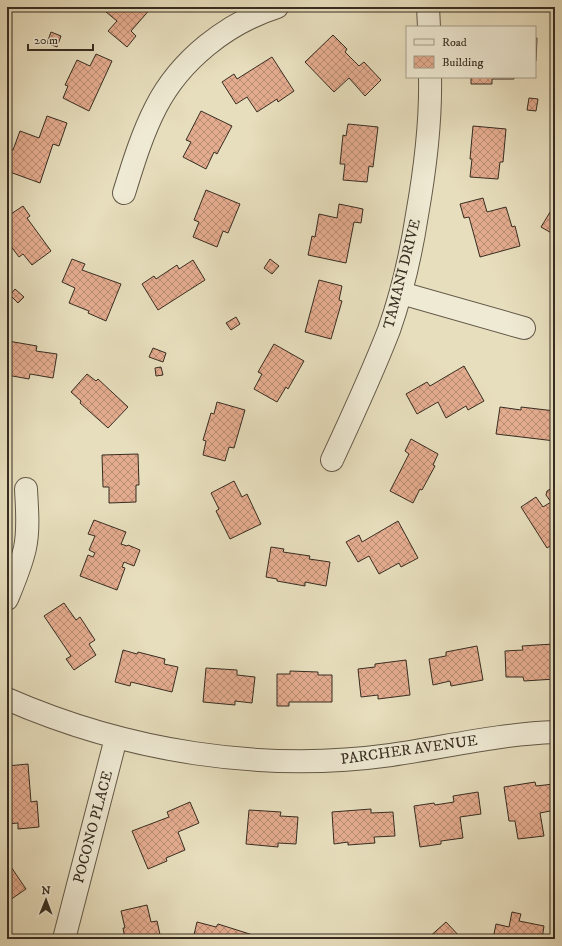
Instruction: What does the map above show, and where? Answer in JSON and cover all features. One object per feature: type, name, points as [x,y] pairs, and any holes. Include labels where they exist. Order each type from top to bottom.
[{"type":"street","points":[[124,193],[140,146],[156,107],[168,88],[189,62],[214,40],[242,21],[277,7]]},
{"type":"street","points":[[428,7],[429,26]]},
{"type":"street","name":"TAMANI DRIVE","points":[[332,460],[363,395],[389,329],[400,293],[411,250],[423,183],[428,132],[430,78]]},
{"type":"street","points":[[400,293],[524,328]]},
{"type":"street","points":[[7,598],[16,578],[25,549],[28,520],[26,489]]},
{"type":"street","name":"PARCHER AVENUE","points":[[7,699],[28,708],[116,738],[200,754],[264,760],[327,761],[390,755],[502,736],[555,732]]},
{"type":"street","name":"POCONO PLACE","points":[[64,939],[116,738]]},
{"type":"building","points":[[100,7],[152,7],[131,31],[136,36],[127,47],[108,31],[117,21]]},
{"type":"building","points":[[51,32],[61,36],[57,47],[47,43]]},
{"type":"building","points":[[333,35],[347,49],[345,52],[359,66],[364,62],[381,80],[365,96],[349,78],[334,92],[305,62]]},
{"type":"building","points":[[536,38],[537,38],[536,61]]},
{"type":"building","points":[[96,54],[112,61],[89,111],[63,98],[68,86],[65,85],[77,60],[90,66]]},
{"type":"building","points":[[272,57],[294,91],[278,102],[277,99],[257,112],[247,97],[236,104],[222,82],[234,74],[237,79]]},
{"type":"building","points":[[471,78],[514,78],[492,79],[492,84],[471,84]]},
{"type":"building","points":[[529,98],[538,99],[536,111],[527,110]]},
{"type":"building","points":[[201,111],[232,126],[217,154],[214,152],[206,169],[183,157],[191,142],[186,140]]},
{"type":"building","points":[[47,116],[67,123],[59,146],[53,144],[40,183],[7,171],[7,155],[9,149],[13,150],[20,131],[39,138]]},
{"type":"building","points":[[348,124],[378,127],[373,167],[369,166],[367,182],[343,180],[345,164],[340,164],[343,135],[346,136]]},
{"type":"building","points":[[473,126],[506,129],[503,162],[500,162],[498,179],[470,177]]},
{"type":"building","points":[[206,190],[240,204],[228,233],[223,231],[217,247],[193,237],[199,222],[194,220]]},
{"type":"building","points":[[483,198],[487,212],[506,207],[512,227],[515,226],[520,246],[480,257],[469,217],[464,218],[460,204]]},
{"type":"building","points":[[339,204],[363,209],[361,223],[354,222],[346,263],[308,255],[312,236],[315,237],[319,214],[337,218]]},
{"type":"building","points":[[555,204],[555,235],[541,227]]},
{"type":"building","points":[[23,206],[30,216],[27,218],[51,251],[32,265],[23,254],[19,257],[7,241],[7,208],[11,214]]},
{"type":"building","points":[[72,259],[85,264],[82,270],[121,284],[106,321],[88,313],[89,311],[69,303],[75,288],[62,282]]},
{"type":"building","points":[[270,259],[279,266],[272,274],[264,268]]},
{"type":"building","points":[[193,260],[205,280],[158,310],[142,284],[154,276],[156,279],[177,265],[179,269]]},
{"type":"building","points":[[319,280],[342,286],[339,300],[342,301],[331,339],[305,332]]},
{"type":"building","points":[[15,289],[24,297],[18,303],[10,295]]},
{"type":"building","points":[[236,317],[240,324],[231,330],[226,323]]},
{"type":"building","points":[[8,341],[37,346],[36,351],[57,354],[53,378],[30,374],[29,379],[7,375]]},
{"type":"building","points":[[274,344],[304,361],[288,389],[286,387],[277,402],[254,389],[262,374],[258,372]]},
{"type":"building","points":[[153,348],[166,353],[163,362],[149,357]]},
{"type":"building","points":[[464,366],[484,401],[468,410],[466,406],[446,418],[438,402],[417,414],[406,394],[427,382],[430,386]]},
{"type":"building","points":[[161,367],[163,375],[156,376],[155,368]]},
{"type":"building","points":[[87,374],[96,381],[98,379],[128,407],[108,428],[80,403],[81,401],[71,392]]},
{"type":"building","points":[[217,402],[245,410],[234,448],[229,447],[225,461],[203,455],[206,441],[203,440],[211,413],[214,414]]},
{"type":"building","points":[[500,407],[521,410],[521,407],[555,411],[555,441],[496,434]]},
{"type":"building","points":[[411,439],[438,454],[433,465],[435,466],[413,503],[390,491],[409,454],[405,451]]},
{"type":"building","points":[[138,454],[139,485],[136,485],[136,502],[109,503],[109,487],[103,487],[102,455]]},
{"type":"building","points":[[234,481],[242,497],[247,494],[261,524],[230,539],[216,511],[219,509],[211,493]]},
{"type":"building","points":[[555,486],[555,543],[547,548],[521,507],[536,497],[543,507],[551,502],[546,495],[547,491]]},
{"type":"building","points":[[94,520],[126,532],[121,544],[140,550],[134,566],[124,562],[122,567],[125,568],[117,590],[80,576],[88,555],[93,557],[95,553],[89,550],[95,536],[88,534]]},
{"type":"building","points":[[398,521],[418,558],[401,567],[399,563],[379,574],[369,556],[358,562],[346,542],[359,535],[362,542]]},
{"type":"building","points":[[271,547],[284,549],[283,552],[310,556],[309,559],[330,562],[326,586],[305,582],[305,586],[277,581],[277,579],[266,577]]},
{"type":"building","points":[[64,603],[76,620],[80,617],[95,640],[89,644],[96,655],[74,670],[66,659],[71,656],[44,616]]},
{"type":"building","points":[[553,644],[555,679],[524,681],[523,677],[506,677],[505,651],[523,650],[522,646]]},
{"type":"building","points":[[477,646],[483,680],[451,686],[450,681],[433,685],[429,659],[446,656],[446,652]]},
{"type":"building","points":[[123,650],[165,659],[164,664],[178,667],[172,692],[131,682],[130,686],[115,682]]},
{"type":"building","points":[[406,660],[410,695],[378,699],[378,695],[361,697],[358,669],[375,667],[375,664]]},
{"type":"building","points":[[206,668],[237,670],[237,675],[255,677],[252,703],[235,701],[235,705],[203,702]]},
{"type":"building","points":[[290,671],[318,672],[318,675],[332,675],[332,702],[289,702],[289,706],[277,706],[277,674],[290,674]]},
{"type":"building","points":[[28,764],[31,802],[37,801],[39,827],[18,829],[18,823],[7,824],[7,766]]},
{"type":"building","points":[[535,782],[536,786],[554,784],[555,810],[540,813],[544,836],[518,839],[515,821],[509,821],[504,787]]},
{"type":"building","points":[[478,792],[481,814],[460,817],[463,838],[441,841],[441,844],[420,847],[414,806],[454,802],[453,796]]},
{"type":"building","points":[[190,802],[199,823],[178,832],[185,850],[166,858],[167,861],[148,869],[132,831],[169,817],[167,812]]},
{"type":"building","points":[[371,809],[371,813],[393,812],[395,836],[374,837],[375,843],[348,845],[348,842],[334,844],[332,812]]},
{"type":"building","points":[[249,810],[281,812],[280,816],[298,817],[296,844],[278,843],[278,847],[246,844]]},
{"type":"building","points":[[7,861],[26,889],[7,902]]},
{"type":"building","points":[[147,905],[151,922],[157,921],[161,939],[125,939],[123,928],[125,928],[121,911]]},
{"type":"building","points":[[512,912],[521,914],[519,921],[544,926],[542,939],[493,939],[496,924],[509,927]]},
{"type":"building","points":[[197,922],[216,927],[218,924],[256,936],[255,939],[193,939]]},
{"type":"building","points":[[446,922],[462,939],[427,939]]}]
